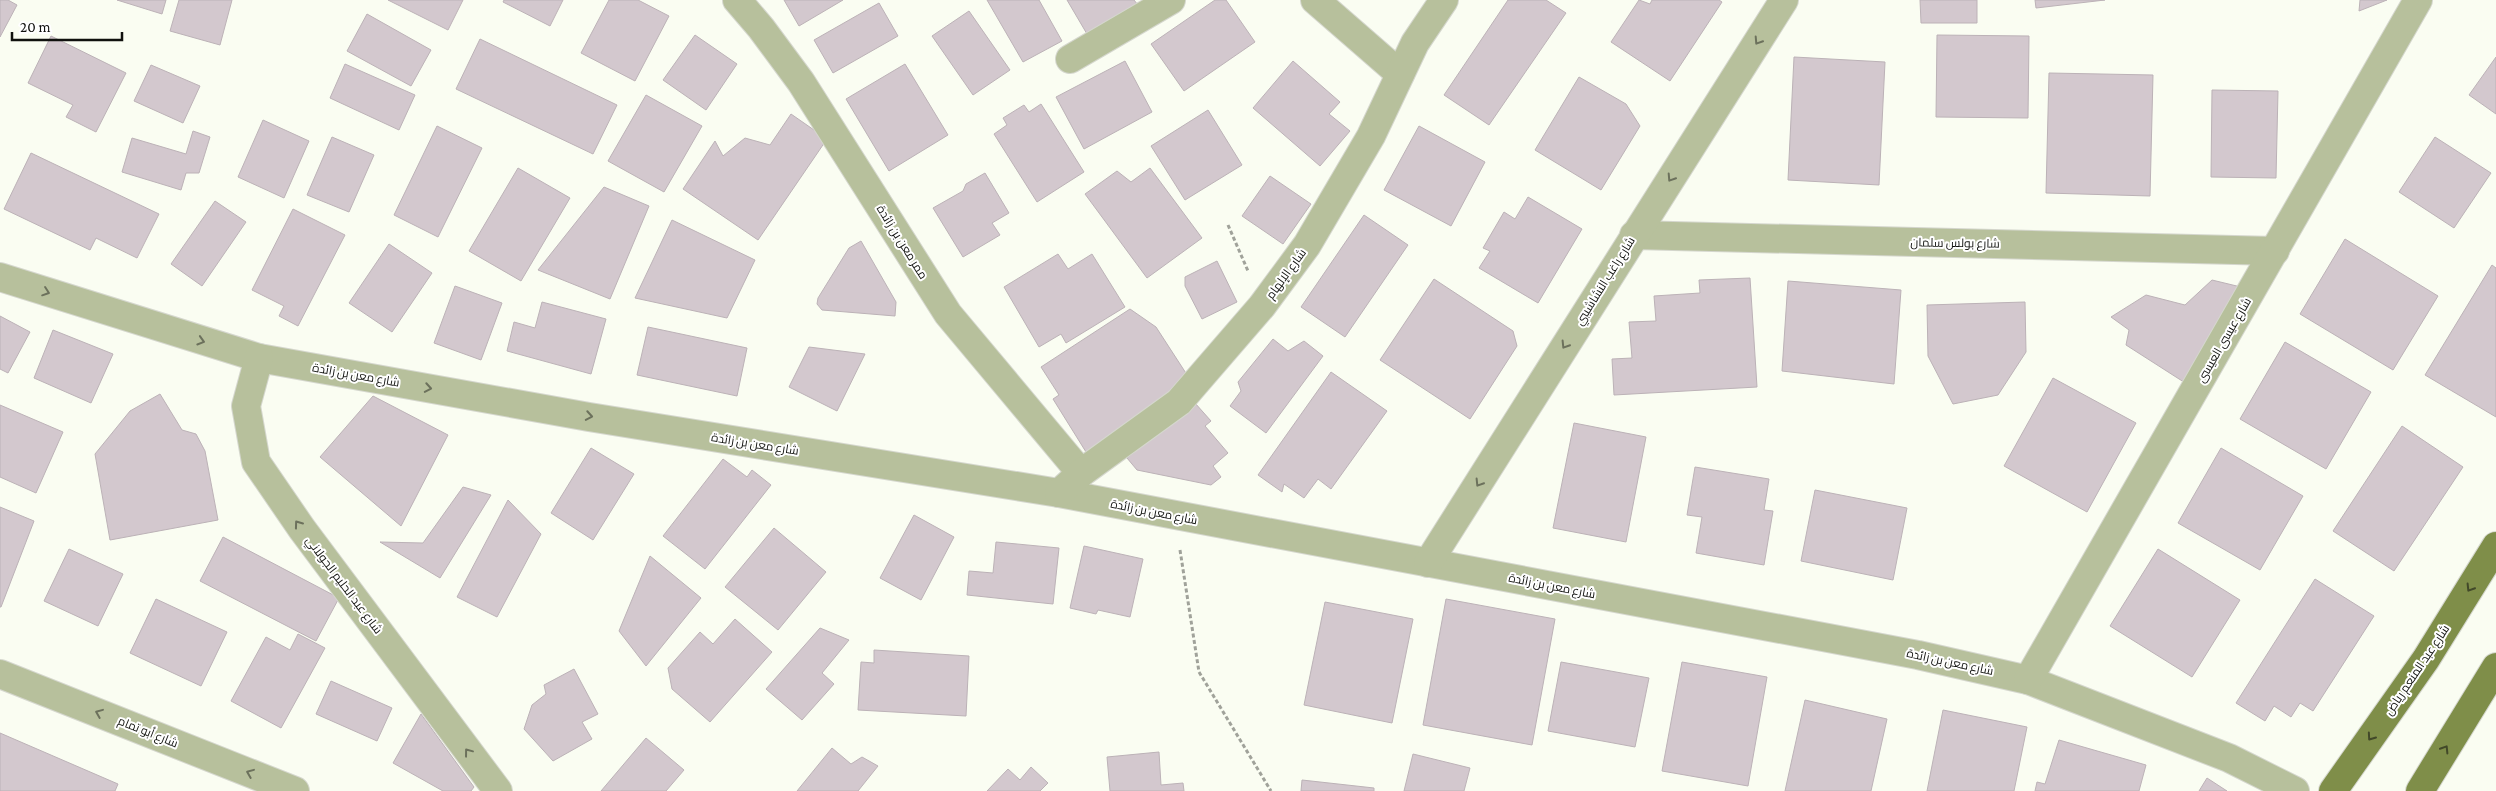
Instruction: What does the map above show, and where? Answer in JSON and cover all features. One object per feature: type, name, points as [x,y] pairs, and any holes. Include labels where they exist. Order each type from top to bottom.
[{"type":"main road","name":"شارع عبد المنعم رياض","points":[[2333,791],[2426,659],[2496,546]]},
{"type":"main road","points":[[2420,791],[2496,667]]},
{"type":"street","name":"ممر معن بن زائدة","points":[[737,0],[761,28],[801,82],[948,314],[1081,473]]},
{"type":"street","points":[[1070,59],[1171,0]]},
{"type":"street","points":[[1316,0],[1400,74]]},
{"type":"street","name":"شارع الإلهام","points":[[1059,493],[1081,473],[1179,402],[1262,306],[1307,245],[1371,136],[1415,43],[1444,0]]},
{"type":"street","name":"شارع راغب النشاشيبي","points":[[1428,563],[1784,0]]},
{"type":"street","name":"شارع عيسى العيسى","points":[[2028,680],[2418,0]]},
{"type":"street","name":"شارع بولس سلمان","points":[[1634,235],[2275,251]]},
{"type":"street","name":"شارع معن بن زائدة","points":[[0,276],[69,300],[260,358],[589,416],[1059,493],[1175,517],[1918,655],[2028,680],[2229,758],[2295,791]]},
{"type":"street","name":"شارع عبد الحليم الجولاني","points":[[260,358],[246,406],[256,462],[308,537],[498,791]]},
{"type":"street","name":"شارع أبو تمام","points":[[0,674],[295,791]]},
{"type":"path","points":[[1228,225],[1262,306]]},
{"type":"path","points":[[1175,517],[1199,672],[1271,791]]},
{"type":"building","points":[[0,0],[8,0],[17,5],[0,37]]},
{"type":"building","points":[[117,0],[166,0],[162,14]]},
{"type":"building","points":[[179,0],[232,0],[220,45],[170,31]]},
{"type":"building","points":[[388,0],[463,0],[448,30]]},
{"type":"building","points":[[504,0],[563,0],[550,26],[503,2]]},
{"type":"building","points":[[609,0],[638,0],[669,16],[635,81],[581,53]]},
{"type":"building","points":[[784,0],[843,0],[799,26]]},
{"type":"building","points":[[987,0],[1039,0],[1062,41],[1023,62]]},
{"type":"building","points":[[1067,0],[1134,0],[1138,5],[1087,34]]},
{"type":"building","points":[[1215,0],[1226,0],[1255,42],[1184,91],[1151,44]]},
{"type":"building","points":[[1508,0],[1546,0],[1566,13],[1489,125],[1444,95]]},
{"type":"building","points":[[1639,0],[1650,4],[1652,0],[1719,0],[1722,2],[1670,81],[1611,42]]},
{"type":"building","points":[[1920,0],[1977,0],[1977,23],[1921,23]]},
{"type":"building","points":[[2035,0],[2105,0],[2036,8]]},
{"type":"building","points":[[2360,0],[2387,0],[2359,11]]},
{"type":"building","points":[[879,3],[898,36],[833,73],[814,40]]},
{"type":"building","points":[[969,11],[1010,70],[973,95],[932,36]]},
{"type":"building","points":[[367,14],[431,50],[411,86],[347,51]]},
{"type":"building","points":[[695,35],[737,64],[706,110],[663,80]]},
{"type":"building","points":[[1937,35],[2029,36],[2028,118],[1936,117]]},
{"type":"building","points":[[51,36],[126,73],[96,132],[66,117],[73,105],[28,83]]},
{"type":"building","points":[[480,39],[617,105],[593,154],[456,89]]},
{"type":"building","points":[[1794,57],[1885,62],[1879,185],[1788,180]]},
{"type":"building","points":[[2496,57],[2496,114],[2469,95]]},
{"type":"building","points":[[1125,61],[1152,112],[1084,149],[1056,97]]},
{"type":"building","points":[[1293,61],[1340,102],[1329,114],[1350,131],[1320,166],[1253,108]]},
{"type":"building","points":[[345,64],[415,95],[399,130],[330,98]]},
{"type":"building","points":[[905,64],[948,135],[889,171],[846,99]]},
{"type":"building","points":[[151,65],[200,86],[183,123],[134,101]]},
{"type":"building","points":[[2049,73],[2153,75],[2150,196],[2046,193]]},
{"type":"building","points":[[1579,77],[1626,104],[1640,126],[1601,190],[1535,150]]},
{"type":"building","points":[[2212,90],[2278,91],[2276,178],[2211,177]]},
{"type":"building","points":[[646,95],[702,126],[664,192],[608,161]]},
{"type":"building","points":[[1041,104],[1084,172],[1037,202],[994,134],[1007,125],[1003,118],[1024,105],[1029,112]]},
{"type":"building","points":[[1208,110],[1242,165],[1185,200],[1151,146]]},
{"type":"building","points":[[791,114],[827,139],[758,240],[683,189],[715,141],[723,156],[745,138],[770,145]]},
{"type":"building","points":[[263,120],[309,141],[284,198],[238,177]]},
{"type":"building","points":[[437,126],[482,148],[438,237],[394,215]]},
{"type":"building","points":[[1419,126],[1485,162],[1451,226],[1384,190]]},
{"type":"building","points":[[193,131],[210,137],[199,173],[186,173],[181,190],[122,172],[132,138],[186,154]]},
{"type":"building","points":[[332,137],[374,155],[349,212],[307,195]]},
{"type":"building","points":[[2435,137],[2491,173],[2454,228],[2399,192]]},
{"type":"building","points":[[31,153],[159,214],[137,258],[96,238],[90,250],[4,209]]},
{"type":"building","points":[[518,168],[570,198],[521,281],[469,251]]},
{"type":"building","points":[[1150,168],[1202,238],[1147,278],[1085,194],[1117,171],[1131,182]]},
{"type":"building","points":[[985,173],[1009,213],[992,223],[1000,235],[963,257],[933,208],[963,191],[966,184]]},
{"type":"building","points":[[1270,176],[1311,204],[1283,244],[1242,216]]},
{"type":"building","points":[[604,187],[649,206],[610,299],[538,270]]},
{"type":"building","points":[[1528,197],[1582,229],[1538,303],[1479,268],[1490,251],[1483,248],[1504,212],[1515,219]]},
{"type":"building","points":[[215,201],[246,222],[202,286],[171,264]]},
{"type":"building","points":[[293,209],[345,235],[298,326],[279,316],[284,306],[252,290]]},
{"type":"building","points":[[1364,215],[1408,245],[1345,337],[1301,307]]},
{"type":"building","points":[[672,220],[755,260],[727,318],[635,298]]},
{"type":"building","points":[[2345,239],[2438,296],[2393,370],[2300,314]]},
{"type":"building","points":[[861,241],[896,302],[895,316],[822,310],[817,304],[818,298],[849,248]]},
{"type":"building","points":[[389,244],[432,273],[392,332],[349,303]]},
{"type":"building","points":[[1058,254],[1068,269],[1092,254],[1125,307],[1066,343],[1061,334],[1039,347],[1004,287]]},
{"type":"building","points":[[1217,261],[1237,302],[1202,319],[1185,286],[1185,277]]},
{"type":"building","points":[[2492,265],[2496,268],[2496,417],[2425,375]]},
{"type":"building","points":[[1750,278],[1757,387],[1614,395],[1612,359],[1632,358],[1629,322],[1656,321],[1654,296],[1700,293],[1699,280]]},
{"type":"building","points":[[1434,279],[1513,331],[1517,346],[1470,419],[1380,360]]},
{"type":"building","points":[[2212,280],[2245,288],[2190,386],[2126,345],[2129,330],[2111,317],[2146,295],[2185,305]]},
{"type":"building","points":[[1788,281],[1901,290],[1894,384],[1782,371]]},
{"type":"building","points":[[455,286],[502,303],[481,360],[434,343]]},
{"type":"building","points":[[542,302],[606,319],[591,374],[507,351],[514,322],[535,328]]},
{"type":"building","points":[[2025,302],[2026,352],[1998,395],[1953,404],[1928,356],[1927,305]]},
{"type":"building","points":[[1130,309],[1156,327],[1193,384],[1086,452],[1053,399],[1059,395],[1041,367]]},
{"type":"building","points":[[0,316],[30,332],[8,373],[0,369]]},
{"type":"building","points":[[648,327],[747,348],[737,396],[637,375]]},
{"type":"building","points":[[53,330],[113,354],[91,403],[34,378]]},
{"type":"building","points":[[1273,339],[1288,351],[1304,341],[1323,356],[1266,433],[1230,406],[1241,391],[1238,382]]},
{"type":"building","points":[[2285,342],[2371,392],[2326,469],[2240,419]]},
{"type":"building","points":[[809,347],[865,354],[837,411],[789,387]]},
{"type":"building","points":[[1331,372],[1387,411],[1331,489],[1318,479],[1304,498],[1284,484],[1282,492],[1258,475]]},
{"type":"building","points":[[2053,378],[2136,423],[2087,512],[2004,466]]},
{"type":"building","points":[[160,394],[182,430],[196,434],[205,451],[218,520],[110,540],[95,454],[130,411]]},
{"type":"building","points":[[373,396],[448,435],[401,526],[320,457]]},
{"type":"building","points":[[1195,403],[1211,421],[1205,426],[1228,453],[1213,466],[1221,477],[1211,485],[1137,470],[1127,458]]},
{"type":"building","points":[[0,405],[63,432],[36,493],[0,477]]},
{"type":"building","points":[[1574,423],[1646,437],[1626,542],[1553,528]]},
{"type":"building","points":[[2402,426],[2463,467],[2394,571],[2333,531]]},
{"type":"building","points":[[591,448],[634,474],[593,540],[551,513]]},
{"type":"building","points":[[2221,448],[2303,496],[2260,570],[2178,523]]},
{"type":"building","points":[[723,459],[747,477],[752,470],[771,485],[705,569],[663,536]]},
{"type":"building","points":[[1695,467],[1769,479],[1764,510],[1773,511],[1764,565],[1696,553],[1702,517],[1687,515]]},
{"type":"building","points":[[463,487],[491,495],[440,578],[380,542],[423,543]]},
{"type":"building","points":[[1815,490],[1907,508],[1893,580],[1801,561]]},
{"type":"building","points":[[508,500],[541,534],[497,617],[457,597]]},
{"type":"building","points":[[0,507],[34,521],[1,607],[0,607]]},
{"type":"building","points":[[914,515],[954,537],[921,600],[880,578]]},
{"type":"building","points":[[774,528],[826,572],[778,630],[725,587]]},
{"type":"building","points":[[223,537],[339,598],[316,641],[200,581]]},
{"type":"building","points":[[996,542],[1059,548],[1053,604],[967,595],[969,571],[993,573]]},
{"type":"building","points":[[1084,546],[1143,559],[1130,617],[1098,610],[1096,614],[1070,608]]},
{"type":"building","points":[[69,549],[123,574],[98,626],[44,601]]},
{"type":"building","points":[[2158,549],[2240,600],[2192,677],[2110,626]]},
{"type":"building","points":[[650,556],[701,598],[646,666],[619,631]]},
{"type":"building","points":[[2315,579],[2374,616],[2313,711],[2300,703],[2291,717],[2274,706],[2265,721],[2236,703]]},
{"type":"building","points":[[156,599],[227,632],[201,686],[130,653]]},
{"type":"building","points":[[1446,599],[1555,619],[1532,745],[1423,725]]},
{"type":"building","points":[[1325,602],[1413,619],[1392,723],[1304,705]]},
{"type":"building","points":[[735,619],[772,652],[710,722],[672,689],[668,668],[700,632],[713,644]]},
{"type":"building","points":[[820,628],[849,640],[822,673],[834,684],[802,720],[766,689]]},
{"type":"building","points":[[298,634],[325,648],[281,728],[231,701],[266,637],[290,650]]},
{"type":"building","points":[[874,650],[969,656],[966,716],[858,710],[861,662],[874,663]]},
{"type":"building","points":[[1561,662],[1649,678],[1635,747],[1548,731]]},
{"type":"building","points":[[1682,662],[1767,677],[1748,786],[1662,771]]},
{"type":"building","points":[[574,669],[598,714],[582,722],[592,739],[553,761],[524,729],[532,705],[546,694],[544,685]]},
{"type":"building","points":[[331,681],[392,708],[377,741],[316,714]]},
{"type":"building","points":[[1805,700],[1887,719],[1871,791],[1785,791]]},
{"type":"building","points":[[1943,710],[2027,727],[2014,791],[1927,791]]},
{"type":"building","points":[[421,714],[474,787],[471,791],[443,791],[393,763]]},
{"type":"building","points":[[0,733],[118,784],[115,791],[0,791]]},
{"type":"building","points":[[646,738],[684,770],[666,791],[601,791]]},
{"type":"building","points":[[2059,740],[2146,765],[2139,791],[2035,791],[2037,782],[2045,784]]},
{"type":"building","points":[[832,748],[851,764],[862,757],[878,766],[858,791],[797,791]]},
{"type":"building","points":[[1159,752],[1161,785],[1183,783],[1184,791],[1110,791],[1107,757]]},
{"type":"building","points":[[1413,754],[1470,768],[1464,791],[1404,791]]},
{"type":"building","points":[[1031,767],[1048,783],[1040,791],[987,791],[1008,769],[1020,780]]},
{"type":"building","points":[[2207,778],[2227,791],[2199,791]]},
{"type":"building","points":[[1302,780],[1374,788],[1374,791],[1301,791]]}]
